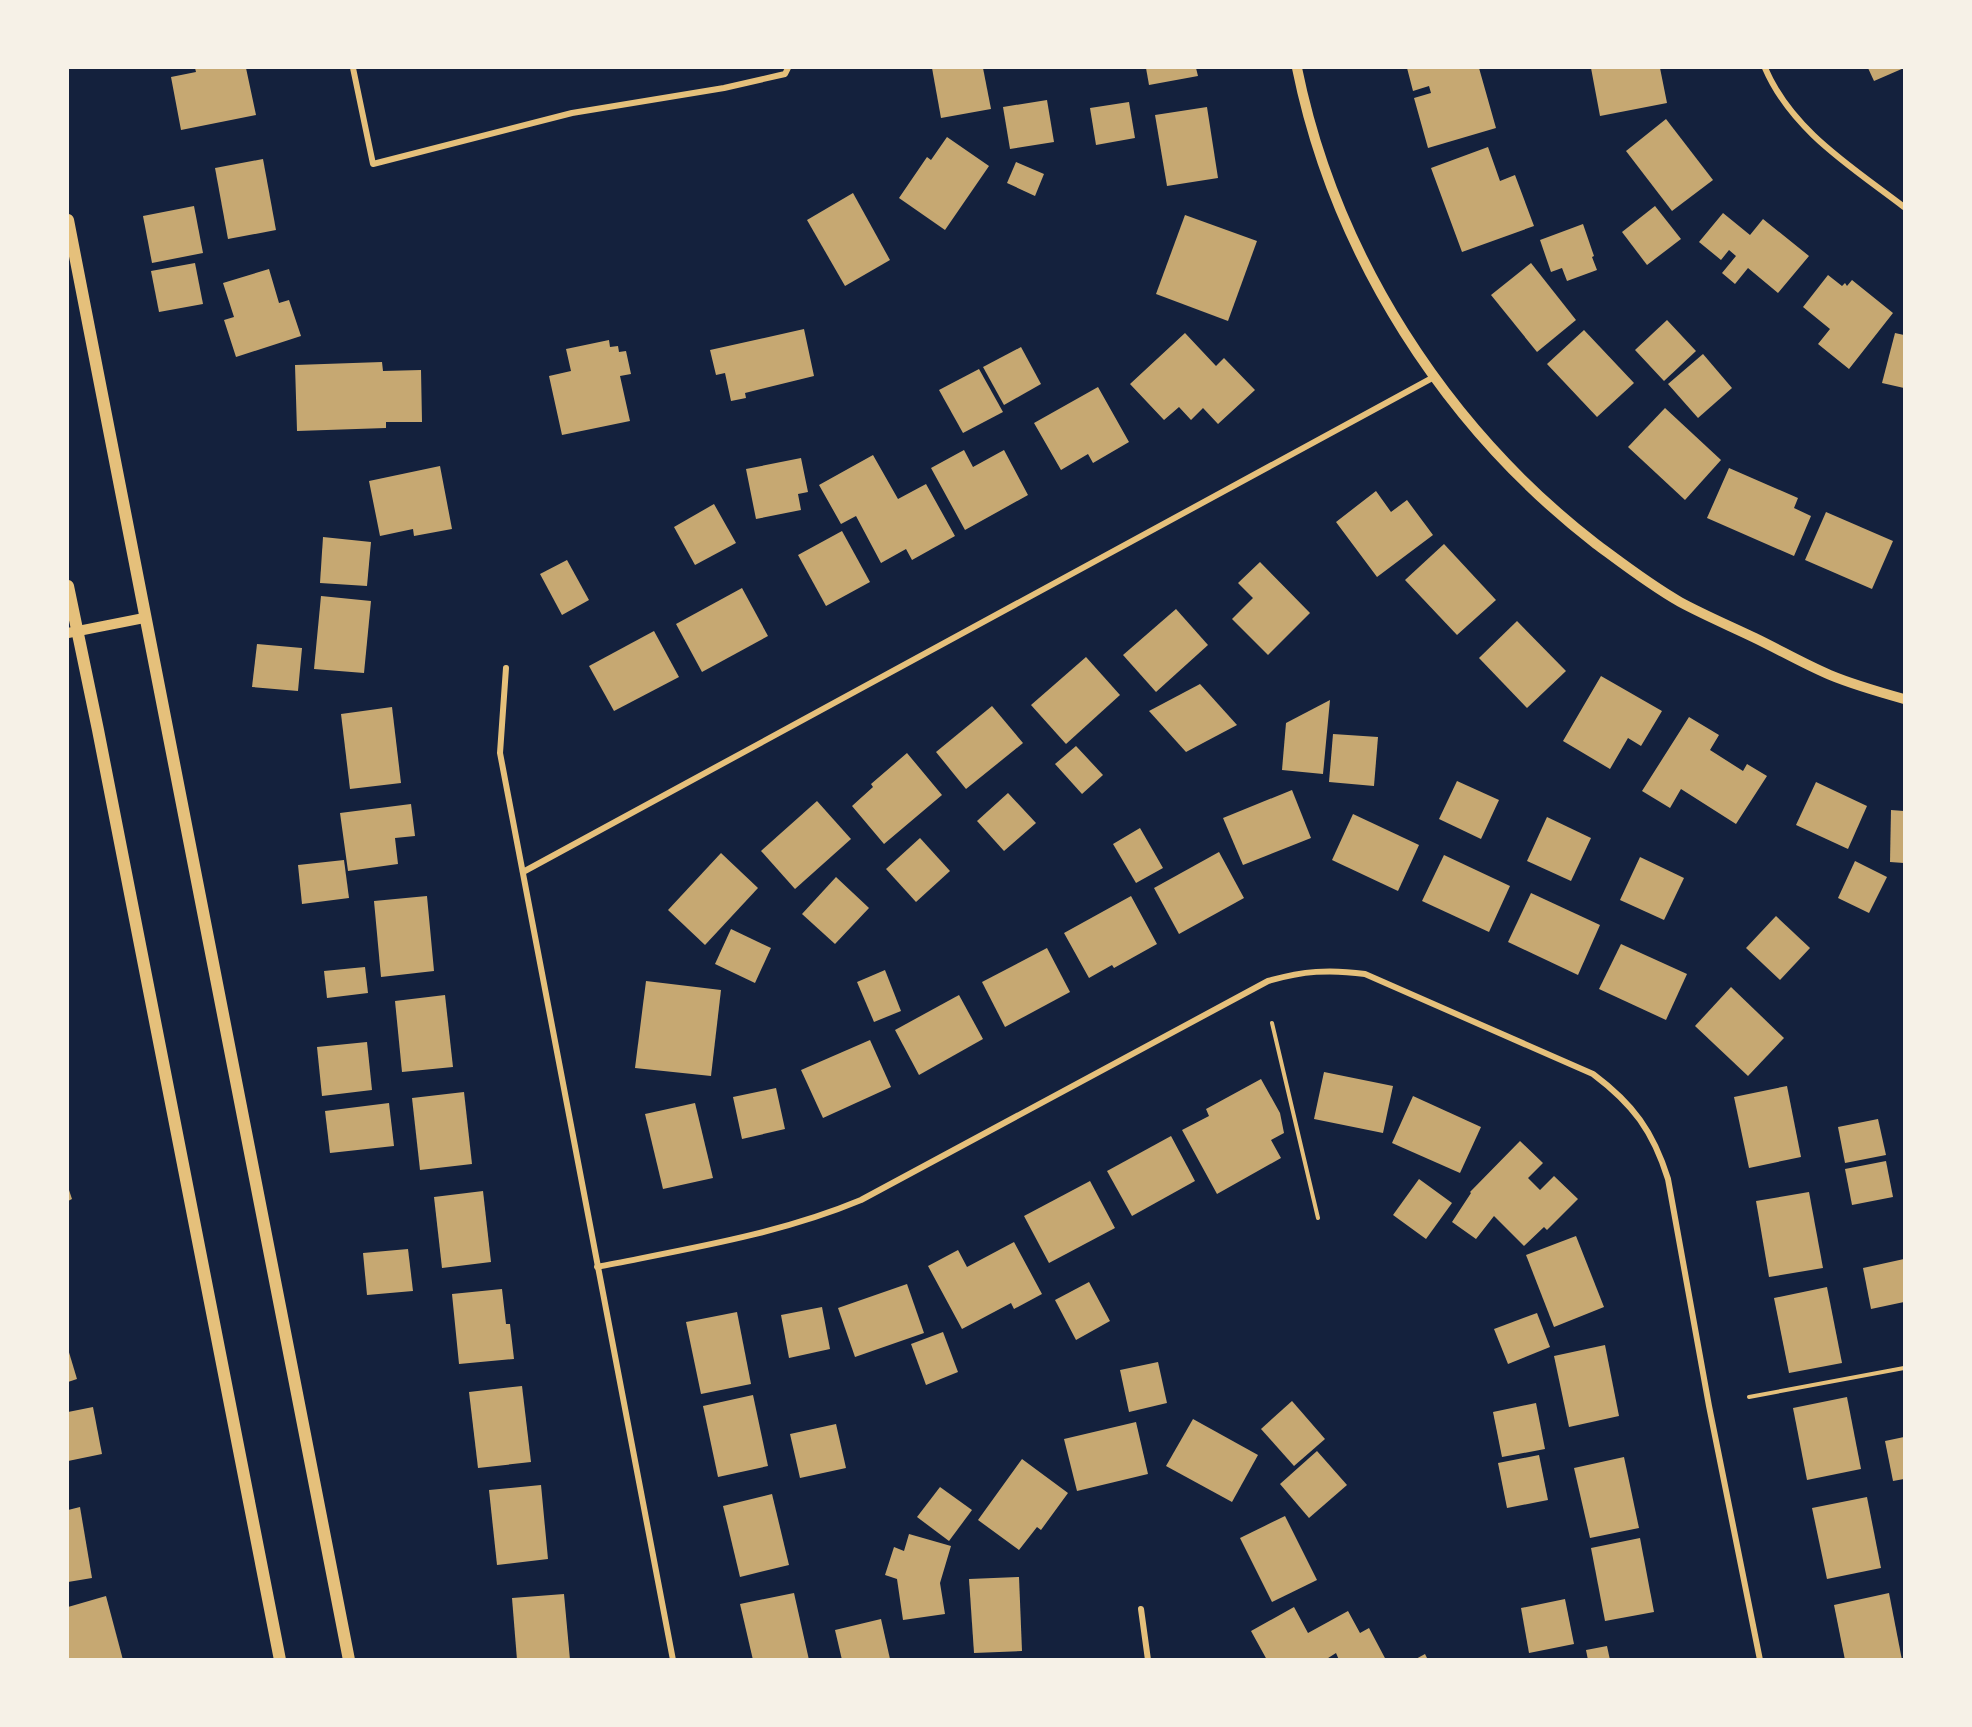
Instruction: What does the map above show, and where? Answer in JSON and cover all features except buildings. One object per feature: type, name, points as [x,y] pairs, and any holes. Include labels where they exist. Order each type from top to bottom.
[{"type":"main road","points":[[68,220],[349,1659]]},
{"type":"main road","points":[[68,586],[72,632],[280,1659]]},
{"type":"street","points":[[353,68],[374,165],[572,113],[724,88],[785,74],[788,68]]},
{"type":"street","points":[[1297,68],[1316,139],[1338,202],[1365,263],[1386,302],[1434,377],[1476,430],[1521,479],[1570,524],[1623,565],[1679,601],[1828,674],[1866,689],[1905,699]]},
{"type":"street","points":[[1765,68],[1796,119],[1816,140],[1905,207]]},
{"type":"street","points":[[523,872],[1434,377]]},
{"type":"street","points":[[72,632],[144,618]]},
{"type":"street","points":[[506,668],[500,753],[673,1659]]},
{"type":"street","points":[[597,1267],[790,1227],[825,1215],[861,1200],[1268,981],[1316,970],[1341,970],[1365,974],[1593,1074],[1616,1092],[1636,1113],[1650,1133],[1661,1156],[1668,1179],[1708,1406],[1761,1659]]},
{"type":"street","points":[[1141,1609],[1148,1659]]},
{"type":"path","points":[[1272,1023],[1318,1218]]},
{"type":"path","points":[[1749,1397],[1905,1368]]}]
